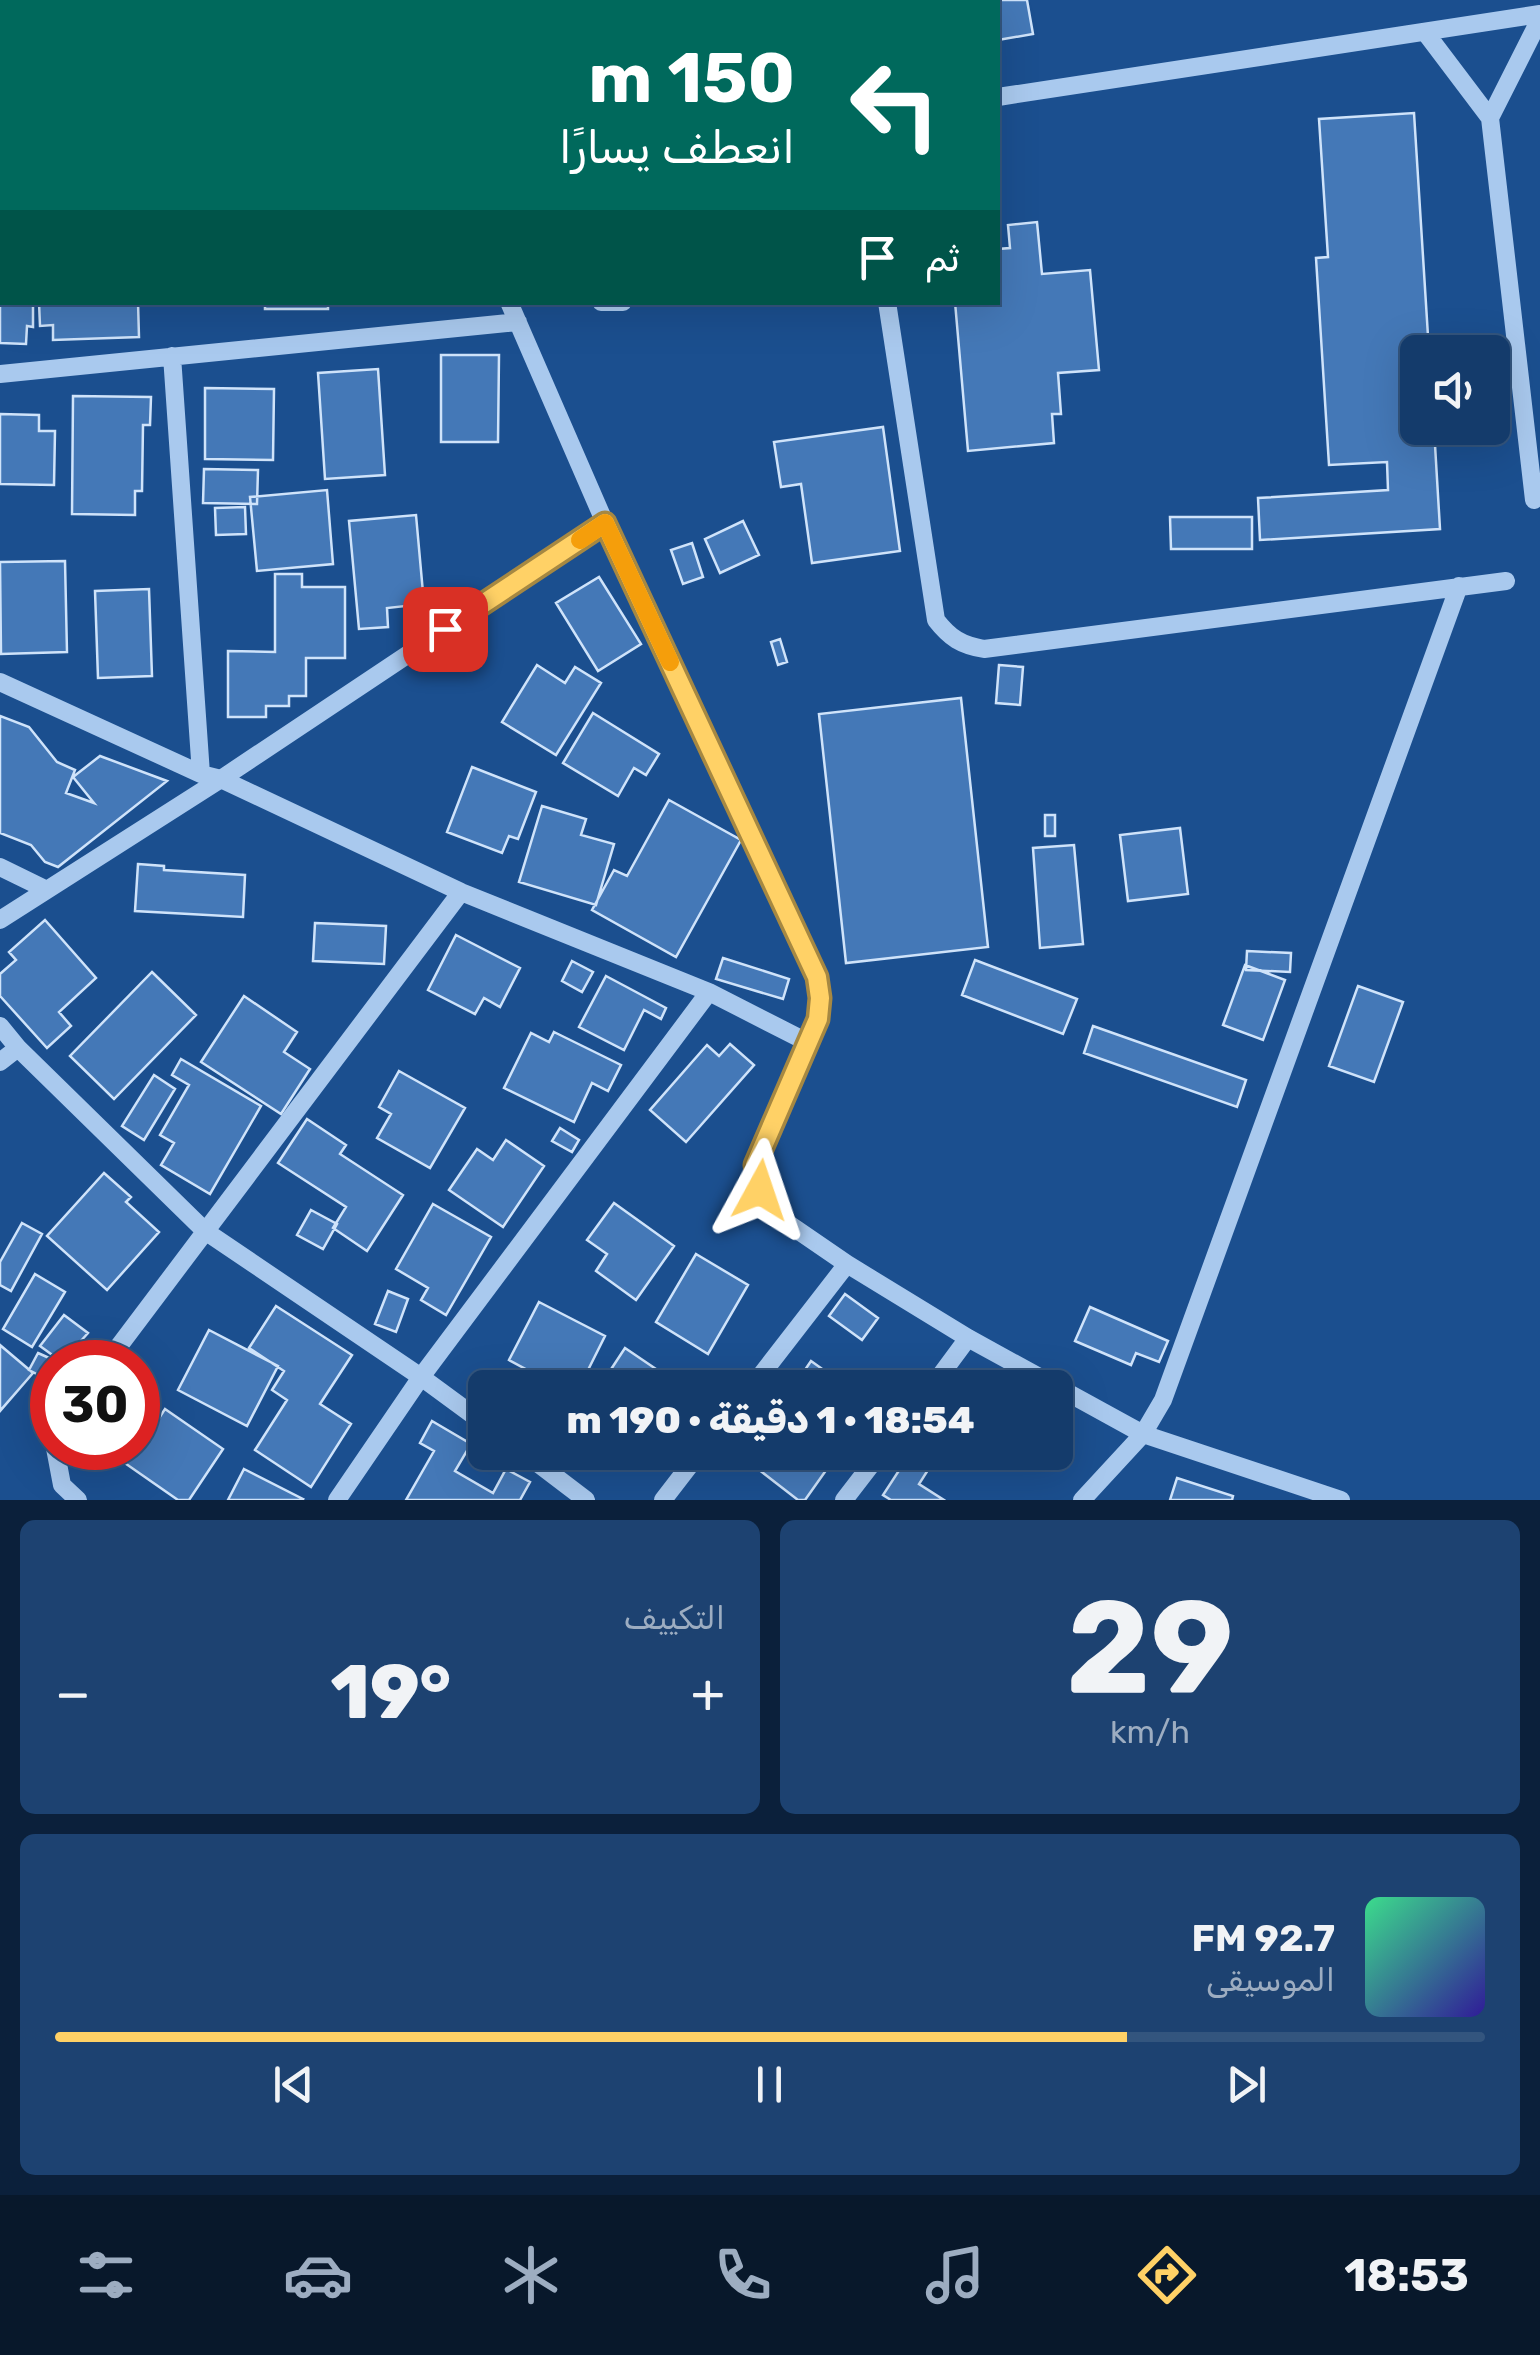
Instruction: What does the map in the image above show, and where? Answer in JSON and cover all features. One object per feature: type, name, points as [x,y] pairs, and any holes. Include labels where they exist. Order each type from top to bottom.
[{"type":"street","points":[[1000,97],[1540,17]]},
{"type":"street","points":[[1490,118],[1540,17]]},
{"type":"street","points":[[1426,32],[1490,118],[1534,500]]},
{"type":"street","points":[[510,305],[605,523],[817,977],[818,1019],[755,1165],[760,1190],[777,1216],[968,1338],[1143,1434],[1341,1500]]},
{"type":"street","points":[[886,305],[936,620],[948,636],[964,646],[984,649],[1506,581]]},
{"type":"street","points":[[0,374],[518,322]]},
{"type":"street","points":[[172,356],[201,774]]},
{"type":"street","points":[[0,920],[605,523]]},
{"type":"street","points":[[1082,1500],[1143,1434],[1163,1400],[1459,586]]},
{"type":"street","points":[[0,682],[201,774],[221,778],[461,892],[709,992],[810,1043]]},
{"type":"street","points":[[0,867],[45,888]]},
{"type":"street","points":[[124,1340],[461,892]]},
{"type":"street","points":[[337,1500],[422,1377],[709,992]]},
{"type":"street","points":[[0,1026],[205,1232],[468,1411]]},
{"type":"street","points":[[0,1062],[18,1048]]},
{"type":"street","points":[[765,1370],[847,1264]]},
{"type":"street","points":[[944,1370],[968,1338]]},
{"type":"street","points":[[59,1470],[62,1484],[78,1500]]},
{"type":"street","points":[[547,1470],[586,1500]]},
{"type":"street","points":[[663,1500],[686,1470]]},
{"type":"street","points":[[844,1500],[867,1470]]},
{"type":"building","points":[[1000,0],[1027,0],[1033,34],[1000,40]]},
{"type":"building","points":[[1414,113],[1428,335],[1400,335],[1400,445],[1435,445],[1440,529],[1260,540],[1258,498],[1388,490],[1387,462],[1329,465],[1316,258],[1328,257],[1319,119]]},
{"type":"building","points":[[1037,222],[1042,274],[1090,270],[1099,370],[1058,373],[1061,414],[1052,414],[1054,443],[968,451],[955,305],[1000,305],[1000,249],[1010,248],[1008,225]]},
{"type":"building","points":[[0,305],[33,305],[33,327],[27,326],[26,344],[0,343]]},
{"type":"building","points":[[39,305],[138,305],[139,337],[53,340],[53,325],[40,326]]},
{"type":"building","points":[[265,305],[328,305],[328,309],[265,309]]},
{"type":"building","points":[[441,355],[499,355],[498,442],[441,442]]},
{"type":"building","points":[[378,369],[385,475],[325,479],[318,373]]},
{"type":"building","points":[[205,388],[274,389],[273,460],[205,459]]},
{"type":"building","points":[[73,396],[151,397],[150,425],[143,425],[142,491],[135,491],[135,515],[72,514]]},
{"type":"building","points":[[0,414],[39,415],[39,431],[55,431],[54,485],[0,484]]},
{"type":"building","points":[[883,427],[900,551],[812,563],[801,484],[781,487],[774,442]]},
{"type":"building","points":[[204,469],[258,470],[257,504],[203,503]]},
{"type":"building","points":[[327,490],[333,564],[257,571],[250,497]]},
{"type":"building","points":[[245,507],[246,534],[216,535],[215,508]]},
{"type":"building","points":[[416,515],[424,604],[387,608],[388,627],[359,629],[349,521]]},
{"type":"building","points":[[1170,517],[1252,517],[1252,549],[1171,549]]},
{"type":"building","points":[[743,521],[759,555],[720,573],[705,539]]},
{"type":"building","points":[[692,543],[703,577],[683,584],[671,550]]},
{"type":"building","points":[[65,561],[67,652],[1,654],[0,562]]},
{"type":"building","points":[[275,574],[302,574],[302,587],[345,587],[345,658],[306,658],[306,696],[289,696],[289,706],[266,706],[266,717],[228,717],[228,651],[275,652]]},
{"type":"building","points":[[599,577],[641,644],[598,671],[556,603]]},
{"type":"building","points":[[149,589],[152,676],[98,678],[95,591]]},
{"type":"building","points":[[780,639],[787,662],[778,665],[771,642]]},
{"type":"building","points":[[537,665],[565,683],[575,667],[601,683],[556,755],[502,722]]},
{"type":"building","points":[[999,665],[1023,667],[1020,705],[996,703]]},
{"type":"building","points":[[961,698],[988,947],[846,963],[819,714]]},
{"type":"building","points":[[593,713],[659,754],[646,775],[634,768],[618,796],[563,763]]},
{"type":"building","points":[[0,716],[29,727],[57,762],[75,770],[66,793],[94,803],[73,777],[100,756],[167,781],[58,867],[45,862],[31,845],[0,833]]},
{"type":"building","points":[[472,767],[536,792],[518,839],[509,836],[502,853],[447,832]]},
{"type":"building","points":[[669,800],[741,840],[676,957],[592,910],[614,870],[627,876]]},
{"type":"building","points":[[542,806],[586,819],[581,835],[614,844],[596,905],[519,882]]},
{"type":"building","points":[[1045,815],[1055,815],[1055,836],[1045,836]]},
{"type":"building","points":[[1180,828],[1188,894],[1128,901],[1120,835]]},
{"type":"building","points":[[1074,845],[1083,944],[1040,948],[1033,848]]},
{"type":"building","points":[[138,864],[164,866],[164,870],[245,875],[243,917],[135,911]]},
{"type":"building","points":[[45,920],[96,978],[59,1012],[71,1026],[47,1048],[0,996],[0,974],[16,960],[9,952]]},
{"type":"building","points":[[315,923],[386,926],[384,964],[313,961]]},
{"type":"building","points":[[456,935],[520,968],[500,1007],[484,998],[475,1014],[428,990]]},
{"type":"building","points":[[1247,951],[1291,953],[1290,972],[1246,970]]},
{"type":"building","points":[[723,958],[789,979],[783,999],[716,979]]},
{"type":"building","points":[[975,960],[1077,999],[1063,1034],[962,995]]},
{"type":"building","points":[[572,961],[593,972],[582,992],[562,981]]},
{"type":"building","points":[[1245,965],[1285,980],[1263,1040],[1223,1025]]},
{"type":"building","points":[[152,972],[196,1015],[114,1099],[70,1056]]},
{"type":"building","points":[[606,976],[666,1008],[661,1019],[644,1010],[624,1050],[579,1027]]},
{"type":"building","points":[[1358,986],[1403,1002],[1374,1082],[1329,1066]]},
{"type":"building","points":[[244,996],[297,1032],[284,1052],[310,1069],[281,1114],[201,1062]]},
{"type":"building","points":[[1093,1026],[1246,1080],[1237,1107],[1084,1053]]},
{"type":"building","points":[[554,1032],[621,1065],[608,1091],[592,1083],[574,1122],[504,1088],[531,1033],[549,1042]]},
{"type":"building","points":[[730,1044],[754,1065],[686,1142],[650,1110],[707,1045],[719,1056]]},
{"type":"building","points":[[181,1059],[261,1106],[210,1194],[161,1165],[174,1143],[160,1135],[189,1085],[172,1075]]},
{"type":"building","points":[[399,1071],[465,1108],[430,1168],[377,1138],[391,1114],[379,1107]]},
{"type":"building","points":[[154,1075],[175,1089],[144,1140],[122,1126]]},
{"type":"building","points":[[307,1119],[346,1145],[340,1154],[403,1195],[367,1251],[333,1228],[346,1207],[278,1163]]},
{"type":"building","points":[[560,1128],[579,1140],[572,1152],[552,1141]]},
{"type":"building","points":[[506,1140],[544,1166],[503,1227],[449,1190],[477,1149],[493,1160]]},
{"type":"building","points":[[104,1173],[131,1197],[126,1202],[159,1232],[107,1290],[47,1236]]},
{"type":"building","points":[[614,1203],[674,1246],[636,1300],[596,1271],[607,1254],[587,1240]]},
{"type":"building","points":[[433,1204],[491,1237],[446,1315],[421,1300],[428,1288],[396,1269]]},
{"type":"building","points":[[311,1210],[337,1224],[323,1249],[297,1235]]},
{"type":"building","points":[[22,1223],[42,1234],[11,1291],[0,1285],[0,1262]]},
{"type":"building","points":[[696,1254],[748,1285],[708,1354],[656,1322]]},
{"type":"building","points":[[35,1274],[65,1292],[36,1340],[30,1340],[30,1346],[3,1329]]},
{"type":"building","points":[[388,1291],[408,1299],[396,1332],[375,1324]]},
{"type":"building","points":[[845,1294],[878,1318],[862,1340],[829,1316]]},
{"type":"building","points":[[539,1302],[605,1336],[588,1370],[528,1370],[509,1360]]},
{"type":"building","points":[[276,1306],[352,1355],[320,1404],[351,1424],[311,1487],[255,1450],[287,1400],[272,1390],[284,1371],[249,1348]]},
{"type":"building","points":[[1090,1307],[1168,1341],[1159,1362],[1136,1353],[1131,1365],[1075,1341]]},
{"type":"building","points":[[64,1315],[88,1333],[82,1340],[45,1340]]},
{"type":"building","points":[[209,1330],[278,1366],[247,1426],[178,1390]]},
{"type":"building","points":[[0,1345],[30,1370],[30,1376],[0,1411]]},
{"type":"building","points":[[625,1348],[657,1370],[611,1370]]},
{"type":"building","points":[[811,1361],[824,1370],[805,1370]]},
{"type":"building","points":[[165,1409],[223,1449],[189,1500],[178,1500],[135,1470],[160,1470],[160,1417]]},
{"type":"building","points":[[432,1421],[468,1442],[455,1471],[493,1493],[505,1470],[530,1482],[520,1500],[406,1500],[434,1451],[420,1443]]},
{"type":"building","points":[[244,1469],[303,1499],[228,1500]]},
{"type":"building","points":[[759,1470],[826,1470],[805,1500],[798,1500]]},
{"type":"building","points":[[899,1470],[928,1470],[919,1484],[944,1500],[891,1500],[883,1495]]},
{"type":"building","points":[[1177,1478],[1233,1496],[1232,1500],[1170,1500]]},
{"type":"slow traffic","points":[[580,540],[605,523],[670,662]]},
{"type":"route","points":[[445,629],[605,523],[817,977],[818,1019],[755,1165],[760,1190]]}]
